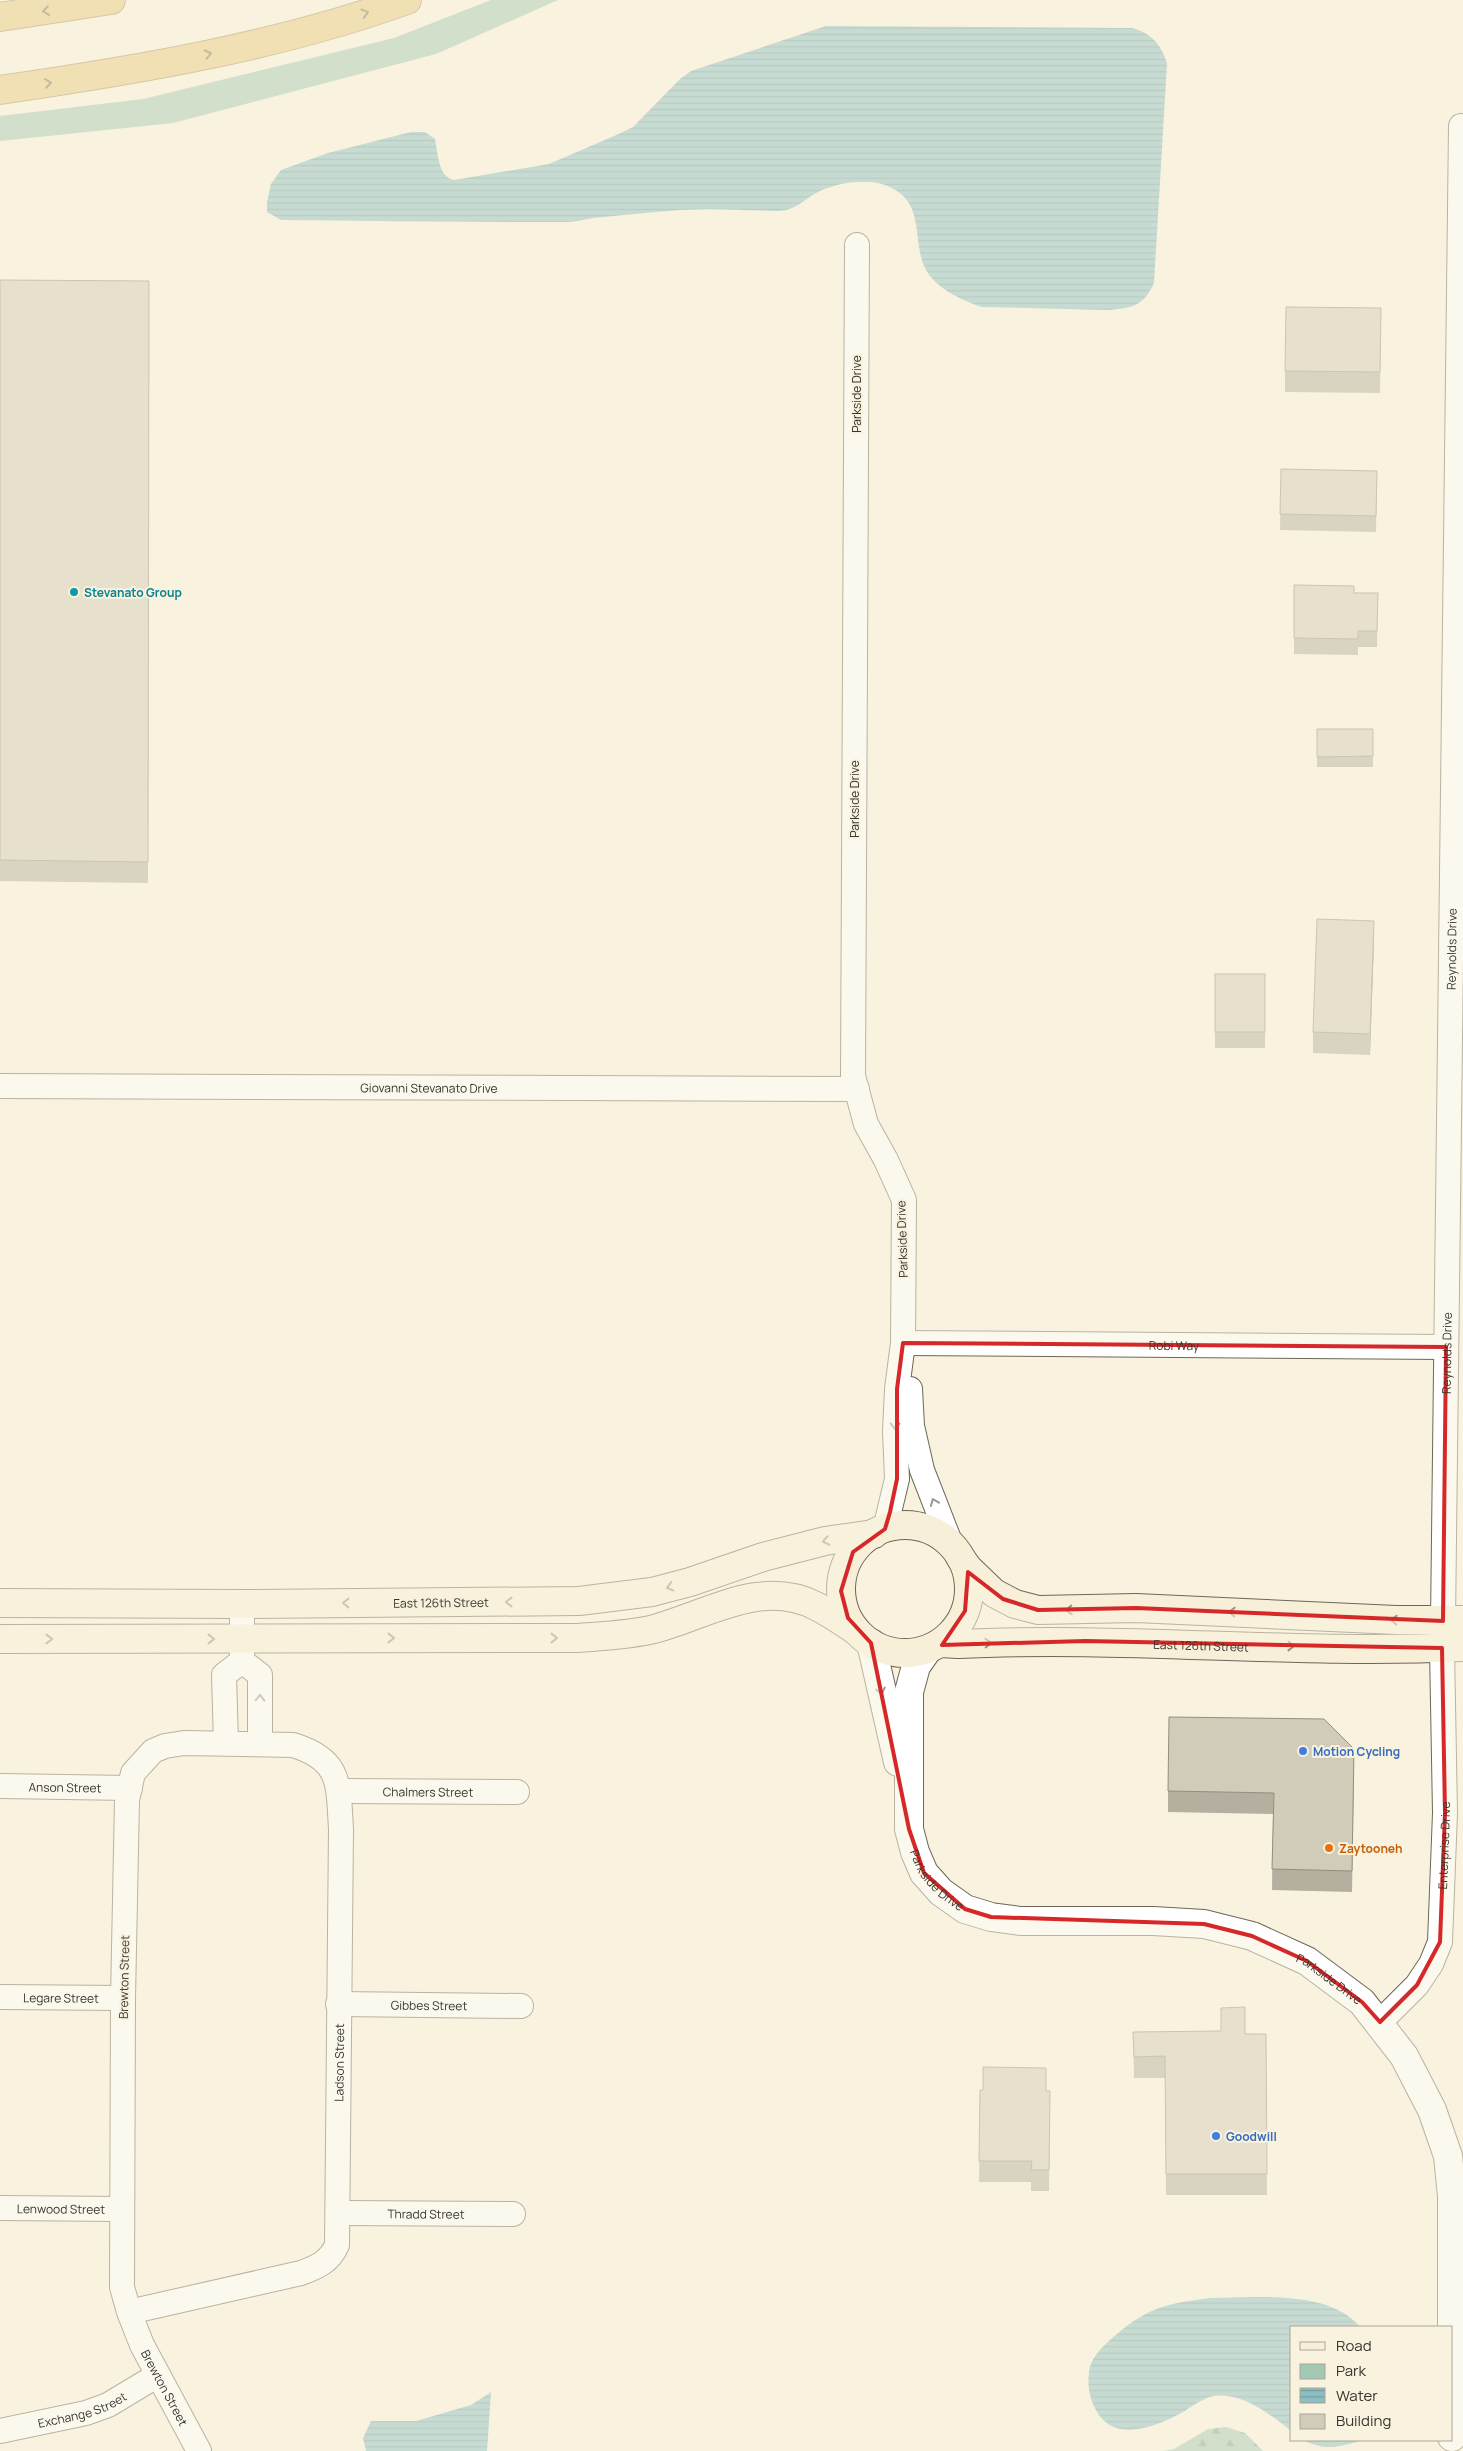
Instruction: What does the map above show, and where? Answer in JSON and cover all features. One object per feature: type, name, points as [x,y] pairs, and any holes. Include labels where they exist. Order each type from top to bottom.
[{"type":"highway","points":[[0,17],[111,0]]},
{"type":"highway","points":[[0,90],[107,75],[214,53],[318,27],[407,0]]},
{"type":"main road","points":[[863,1636],[843,1605],[842,1577],[853,1552],[880,1531],[903,1526],[921,1528],[938,1535],[984,1584],[996,1594],[1014,1604],[1038,1610],[1136,1608],[1453,1621]]},
{"type":"main road","name":"East 126th Street","points":[[0,1603],[543,1602],[616,1598],[652,1592],[690,1582],[763,1557],[801,1547],[880,1531]]},
{"type":"main road","points":[[0,1639],[242,1650],[587,1637],[653,1629],[737,1600],[768,1595],[816,1605],[863,1636],[899,1653],[934,1646],[951,1634],[965,1611],[968,1583],[956,1552]]},
{"type":"main road","name":"East 126th Street","points":[[934,1646],[1085,1641],[1452,1648]]},
{"type":"street","name":"Reynolds Drive","points":[[1453,1621],[1446,1347],[1461,126]]},
{"type":"street","name":"Parkside Drive","points":[[857,245],[853,1066],[866,1124],[886,1160],[904,1200],[903,1343],[896,1398],[897,1478],[880,1531]]},
{"type":"street","name":"Giovanni Stevanato Drive","points":[[0,1086],[857,1089]]},
{"type":"street","name":"Robi Way","points":[[903,1343],[1446,1347]]},
{"type":"street","name":"Parkside Drive","points":[[903,1343],[916,1449],[925,1481],[956,1552]]},
{"type":"street","points":[[226,1744],[224,1675],[242,1650],[242,1604]]},
{"type":"street","name":"Parkside Drive","points":[[863,1636],[908,1810]]},
{"type":"street","name":"Parkside Drive","points":[[934,1646],[916,1666],[909,1692],[909,1829],[915,1852],[924,1873],[941,1892],[965,1909],[991,1917],[1020,1921],[1154,1921],[1204,1924],[1252,1936],[1307,1961],[1362,2002],[1380,2022],[1408,2064],[1432,2110],[1448,2156],[1452,2196],[1452,2326]]},
{"type":"street","name":"Enterprise Drive","points":[[1380,2022],[1417,1985],[1431,1964],[1440,1942],[1452,1648]]},
{"type":"street","points":[[242,1650],[260,1674],[260,1744]]},
{"type":"street","name":"Brewton Street","points":[[199,2451],[142,2345],[129,2312],[122,2287],[123,1998],[127,1800],[133,1773],[153,1751],[184,1743],[226,1744]]},
{"type":"street","name":"Ladson Street","points":[[129,2312],[316,2268],[332,2254],[337,2245],[341,1829],[339,1791],[335,1773],[323,1759],[310,1750],[293,1745],[226,1744]]},
{"type":"street","name":"Anson Street","points":[[0,1786],[130,1788]]},
{"type":"street","name":"Chalmers Street","points":[[339,1791],[517,1792]]},
{"type":"street","name":"Legare Street","points":[[0,1997],[123,1998]]},
{"type":"street","name":"Gibbes Street","points":[[338,2004],[521,2006]]},
{"type":"street","name":"Lenwood Street","points":[[0,2208],[122,2209]]},
{"type":"street","name":"Thradd Street","points":[[338,2213],[514,2214]]},
{"type":"street","name":"Exchange Street","points":[[0,2431],[86,2413],[108,2404],[158,2374]]},
{"type":"highlighted area","points":[[903,1343],[1446,1347],[1443,1621],[1136,1608],[1038,1610],[1003,1599],[968,1572],[965,1611],[942,1645],[1085,1641],[1442,1648],[1445,1813],[1440,1942],[1417,1985],[1380,2022],[1362,2002],[1307,1961],[1252,1936],[1204,1924],[991,1917],[965,1909],[924,1873],[909,1829],[871,1643],[848,1618],[841,1591],[853,1552],[885,1529],[890,1512],[897,1479],[897,1389]]},
{"type":"green space","points":[[491,0],[558,0],[436,54],[173,123],[0,141],[0,116],[143,99],[394,38]]},
{"type":"green space","points":[[1226,2427],[1245,2433],[1263,2451],[1164,2451],[1174,2449],[1208,2429]]},
{"type":"water","points":[[826,26],[1132,28],[1150,36],[1162,50],[1167,63],[1154,283],[1146,297],[1141,302],[1130,307],[1107,310],[982,307],[966,301],[949,292],[929,275],[921,257],[914,213],[902,195],[884,185],[864,182],[854,182],[824,189],[784,211],[680,210],[570,222],[281,220],[267,212],[271,184],[281,170],[328,153],[411,132],[425,132],[435,139],[442,169],[449,178],[454,180],[549,164],[633,127],[680,79],[691,71]]},
{"type":"water","points":[[1210,2298],[1291,2298],[1330,2306],[1347,2315],[1359,2326],[1290,2326],[1290,2430],[1249,2402],[1233,2397],[1221,2396],[1205,2399],[1161,2423],[1138,2429],[1116,2428],[1099,2415],[1091,2400],[1088,2378],[1093,2359],[1107,2343],[1134,2321],[1154,2310]]},
{"type":"water","points":[[491,2392],[487,2451],[366,2451],[363,2438],[371,2421],[416,2421],[471,2405]]},
{"type":"water","points":[[1306,2441],[1358,2441],[1333,2447],[1318,2446]]},
{"type":"building","name":"Stevanato Group","points":[[0,280],[149,281],[148,862],[0,860]]},
{"type":"building","points":[[1286,307],[1381,308],[1380,372],[1285,371]]},
{"type":"building","points":[[1281,469],[1377,471],[1376,516],[1280,514]]},
{"type":"building","points":[[1294,585],[1354,586],[1354,593],[1378,593],[1377,631],[1358,631],[1358,639],[1294,638]]},
{"type":"building","points":[[1317,729],[1373,729],[1373,756],[1317,757]]},
{"type":"building","points":[[1317,919],[1374,921],[1370,1034],[1313,1032]]},
{"type":"building","points":[[1215,974],[1265,974],[1265,1032],[1215,1032]]},
{"type":"building","points":[[1169,1717],[1324,1719],[1354,1749],[1352,1871],[1272,1869],[1274,1793],[1168,1791]]},
{"type":"building","name":"Goodwill","points":[[1245,2007],[1245,2034],[1266,2034],[1267,2174],[1166,2174],[1165,2056],[1134,2057],[1133,2032],[1221,2031],[1221,2008]]},
{"type":"building","points":[[983,2067],[1046,2068],[1046,2091],[1050,2091],[1049,2170],[1031,2170],[1032,2161],[979,2161],[980,2090],[983,2090]]},
{"type":"place","name":"Stevanato Group","points":[[74,592]]},
{"type":"place","name":"Motion Cycling","points":[[1303,1751]]},
{"type":"place","name":"Zaytooneh","points":[[1329,1848]]},
{"type":"place","name":"Goodwill","points":[[1216,2136]]}]
